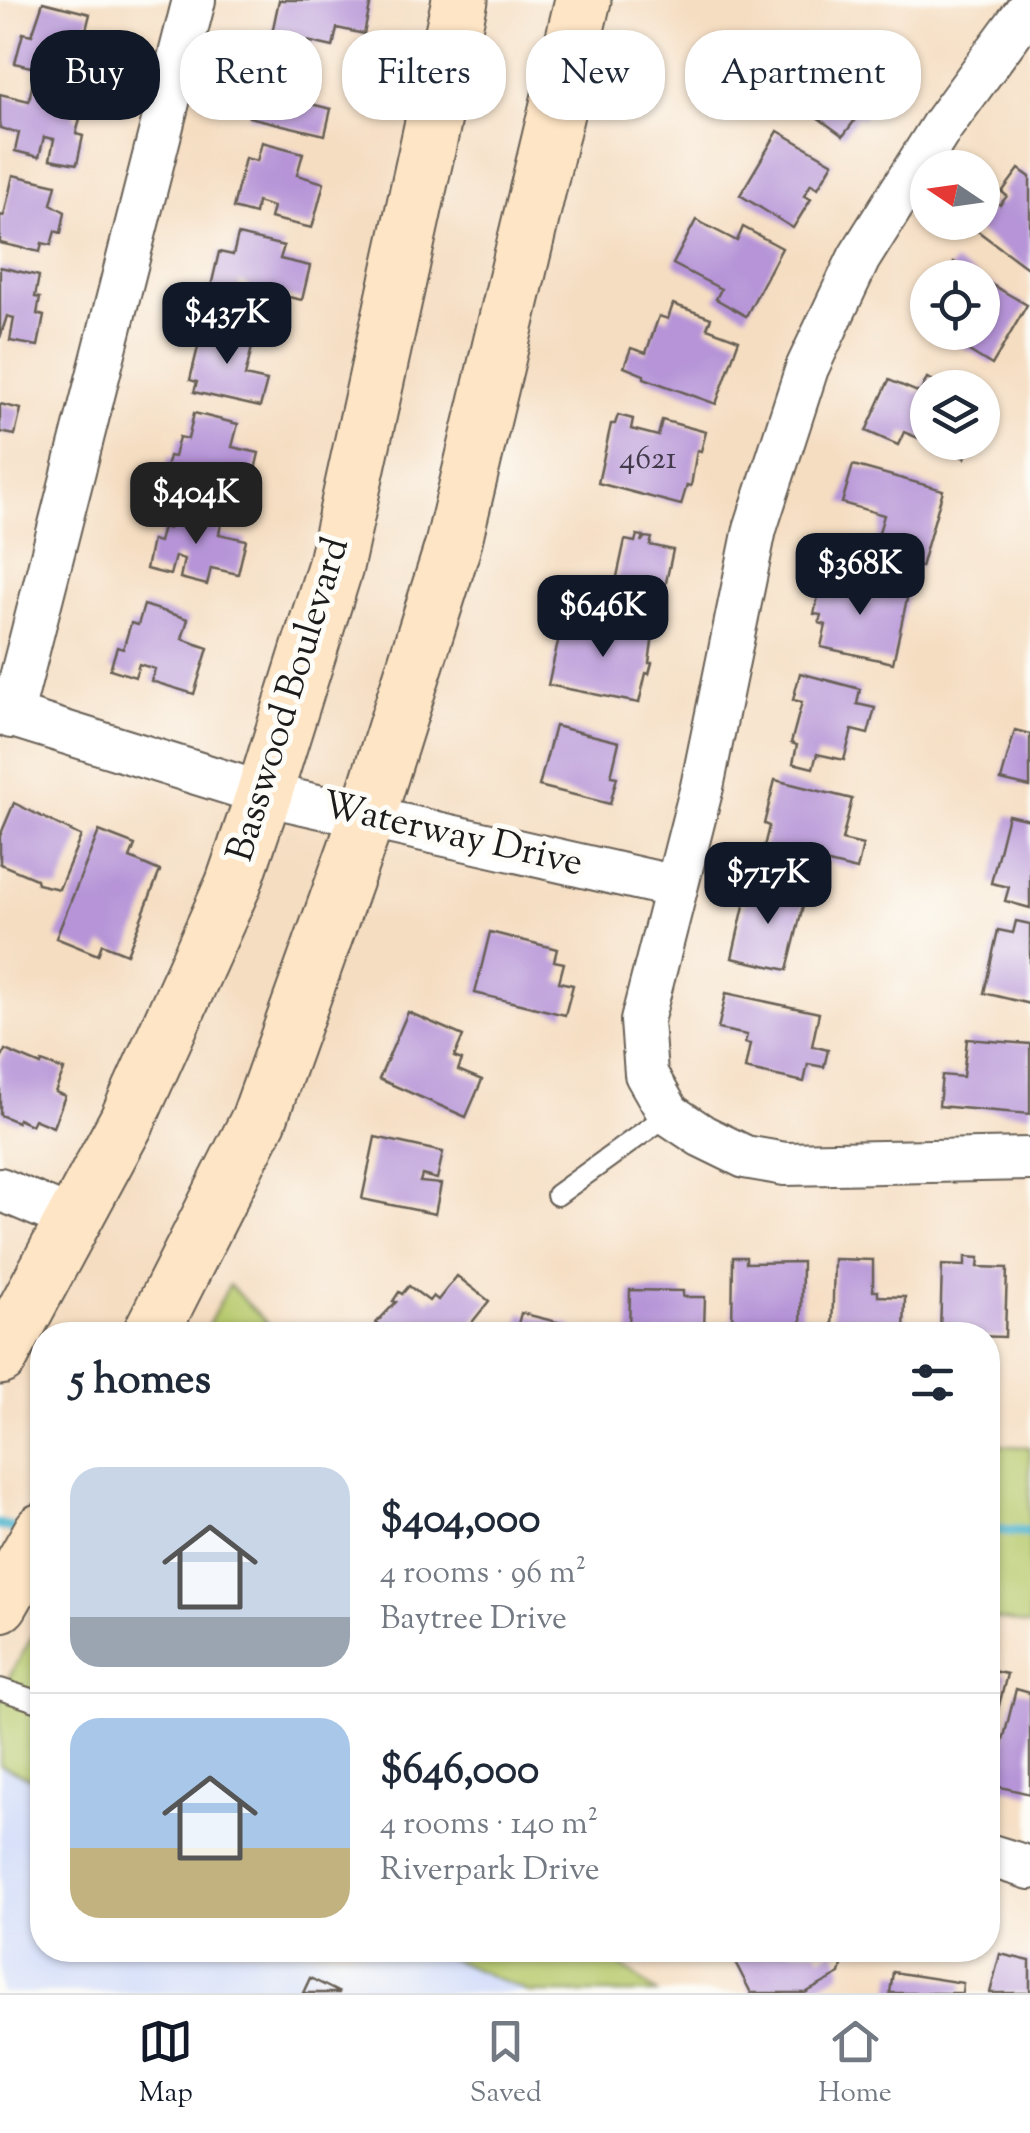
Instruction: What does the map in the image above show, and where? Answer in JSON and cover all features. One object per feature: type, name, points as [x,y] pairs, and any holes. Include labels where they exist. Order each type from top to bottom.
[{"type":"main road","name":"Basswood Boulevard","points":[[0,1358],[126,1121],[233,885],[264,794],[335,567],[460,0]]},
{"type":"main road","points":[[157,1322],[260,1119],[368,816],[452,549],[583,0]]},
{"type":"main road","points":[[0,1604],[30,1552]]},
{"type":"street","points":[[6,714],[194,0]]},
{"type":"street","points":[[1030,6],[942,126],[860,258],[807,368],[755,529],[702,787],[642,1021],[646,1074],[664,1106],[745,1158],[784,1164],[1030,1159]]},
{"type":"street","name":"Waterway Drive","points":[[6,714],[264,794],[676,887]]},
{"type":"street","points":[[0,1189],[76,1220]]},
{"type":"street","points":[[1000,1859],[1030,1868]]},
{"type":"lane","points":[[557,1195],[664,1106]]},
{"type":"lane","points":[[0,1689],[30,1699]]},
{"type":"shaded area","points":[[0,1764],[30,1777],[30,1962],[462,1962],[533,1993],[0,1993]]},
{"type":"green space","points":[[229,1285],[266,1322],[210,1322]]},
{"type":"green space","points":[[1000,1446],[1030,1447],[1030,1625],[1000,1619]]},
{"type":"green space","points":[[30,1641],[30,1778],[0,1765],[0,1692]]},
{"type":"green space","points":[[458,1962],[616,1962],[657,1993],[530,1993]]},
{"type":"building","points":[[279,0],[371,1],[365,30],[337,28],[333,47],[322,44],[322,30],[273,30]]},
{"type":"building","points":[[43,2],[90,14],[86,30],[34,30]]},
{"type":"building","points":[[23,33],[30,35],[30,67],[15,63]]},
{"type":"building","points":[[0,94],[29,101],[30,96],[30,120],[80,120],[76,134],[83,136],[77,164],[50,159],[54,139],[44,137],[39,157],[15,151],[19,133],[0,128]]},
{"type":"building","points":[[322,107],[331,109],[325,135],[262,120],[322,120]]},
{"type":"building","points":[[821,120],[855,120],[843,136]]},
{"type":"building","points":[[778,131],[833,163],[818,188],[811,184],[804,196],[811,199],[793,228],[740,195]]},
{"type":"building","points":[[262,142],[303,153],[297,175],[324,183],[312,228],[270,218],[273,207],[257,202],[255,214],[233,208],[245,158],[257,161]]},
{"type":"building","points":[[1019,169],[1030,177],[1030,270],[990,240],[1000,240],[1000,205],[1007,196],[1002,192]]},
{"type":"building","points":[[13,175],[56,185],[51,204],[65,212],[61,233],[55,231],[51,245],[42,243],[40,252],[0,243],[0,215],[4,216]]},
{"type":"building","points":[[696,220],[737,241],[743,227],[782,248],[746,316],[716,299],[721,289],[673,264]]},
{"type":"building","points":[[238,235],[284,246],[280,259],[310,266],[302,300],[275,294],[271,310],[245,304],[249,285],[240,282],[235,301],[209,295],[219,252],[233,255]]},
{"type":"building","points":[[0,267],[39,276],[37,314],[44,316],[38,346],[10,341],[14,318],[7,316],[0,338]]},
{"type":"building","points":[[1000,289],[1027,305],[992,365],[967,350],[1000,350]]},
{"type":"building","points":[[673,304],[711,318],[707,328],[739,340],[716,404],[624,367],[631,348],[646,353],[659,316],[668,319]]},
{"type":"building","points":[[210,324],[255,335],[245,376],[267,381],[260,407],[194,392],[197,382],[190,380],[199,343],[206,344]]},
{"type":"building","points":[[889,380],[910,389],[910,434],[904,432],[898,445],[866,431]]},
{"type":"building","points":[[0,404],[21,409],[15,435],[0,432]]},
{"type":"building","points":[[194,413],[238,424],[232,447],[259,453],[248,500],[204,490],[207,479],[193,475],[191,486],[163,479],[179,437],[188,439]]},
{"type":"building","points":[[618,415],[633,419],[631,429],[658,436],[662,420],[706,432],[701,451],[697,450],[691,486],[687,485],[681,505],[598,483],[611,424],[615,424]]},
{"type":"building","points":[[853,465],[943,490],[921,567],[873,553],[884,515],[842,503]]},
{"type":"building","points":[[175,507],[222,519],[219,534],[246,540],[238,574],[211,568],[207,585],[180,578],[184,559],[175,556],[170,575],[146,569],[152,540],[159,542],[163,527],[169,529]]},
{"type":"building","points":[[637,535],[643,536],[641,542],[645,537],[652,538],[650,545],[673,550],[663,596],[615,586],[625,540],[635,542]]},
{"type":"building","points":[[823,575],[908,594],[893,663],[821,647],[826,625],[819,623],[821,615],[814,614]]},
{"type":"building","points":[[144,605],[188,619],[182,639],[208,648],[194,694],[151,681],[155,669],[139,664],[135,677],[110,669],[117,647],[123,649],[131,623],[138,625]]},
{"type":"building","points":[[563,620],[617,632],[620,621],[650,628],[652,663],[639,703],[548,685]]},
{"type":"building","points":[[800,673],[860,689],[857,704],[875,708],[868,734],[852,730],[844,760],[817,754],[813,768],[793,763],[797,745],[791,743],[802,702],[793,700]]},
{"type":"building","points":[[555,726],[619,742],[611,776],[617,777],[610,804],[539,786]]},
{"type":"building","points":[[1015,730],[1030,734],[1030,787],[1001,780]]},
{"type":"building","points":[[775,780],[852,799],[842,840],[863,845],[857,870],[764,847],[769,826],[764,824]]},
{"type":"building","points":[[14,803],[81,836],[59,889],[37,884],[36,879],[0,864],[0,836]]},
{"type":"building","points":[[1008,815],[1030,820],[1030,908],[1005,901],[1009,887],[991,883]]},
{"type":"building","points":[[99,831],[135,845],[130,858],[160,871],[127,954],[102,944],[98,955],[56,938]]},
{"type":"building","points":[[749,884],[805,898],[787,970],[732,958]]},
{"type":"building","points":[[1016,921],[1030,924],[1030,1004],[984,993],[998,930],[1013,933]]},
{"type":"building","points":[[490,932],[557,949],[554,961],[564,963],[559,982],[573,985],[565,1015],[475,993]]},
{"type":"building","points":[[726,993],[819,1013],[812,1046],[828,1050],[824,1067],[808,1064],[804,1082],[745,1069],[750,1044],[745,1043],[747,1035],[718,1029]]},
{"type":"building","points":[[408,1012],[463,1036],[454,1057],[462,1060],[458,1070],[482,1080],[466,1117],[379,1079]]},
{"type":"building","points":[[967,1039],[1030,1044],[1030,1114],[939,1106],[942,1075],[963,1077]]},
{"type":"building","points":[[5,1050],[64,1070],[55,1092],[65,1096],[53,1127],[34,1119],[31,1125],[0,1115],[0,1062]]},
{"type":"building","points":[[375,1137],[443,1152],[437,1179],[422,1175],[420,1182],[441,1184],[435,1214],[362,1199]]},
{"type":"building","points":[[733,1257],[746,1257],[746,1263],[802,1262],[801,1322],[732,1322]]},
{"type":"building","points":[[965,1257],[979,1258],[978,1267],[1007,1268],[1005,1337],[1000,1337],[1000,1322],[940,1322],[942,1265],[965,1266]]},
{"type":"building","points":[[834,1259],[873,1260],[873,1291],[878,1291],[878,1296],[905,1297],[904,1322],[832,1322]]},
{"type":"building","points":[[457,1276],[489,1301],[472,1322],[377,1322],[396,1302],[393,1301],[399,1292],[402,1294],[409,1286],[429,1301],[433,1296],[438,1300]]},
{"type":"building","points":[[630,1290],[683,1291],[683,1297],[705,1297],[704,1322],[629,1322]]},
{"type":"building","points":[[521,1313],[557,1322],[519,1322]]},
{"type":"building","points":[[1000,1673],[1007,1674],[1000,1702]]},
{"type":"building","points":[[1016,1689],[1030,1693],[1030,1794],[1000,1787],[1000,1753]]},
{"type":"building","points":[[1000,1954],[1030,1961],[1030,1993],[990,1993]]},
{"type":"building","points":[[735,1962],[842,1965],[840,1974],[805,1993],[751,1993]]},
{"type":"building","points":[[893,1972],[963,1983],[962,1993],[890,1993]]},
{"type":"building","points":[[310,1978],[340,1993],[303,1993]]},
{"type":"waterway","points":[[0,1525],[25,1531]]},
{"type":"waterway","points":[[1000,1530],[1030,1532]]}]
